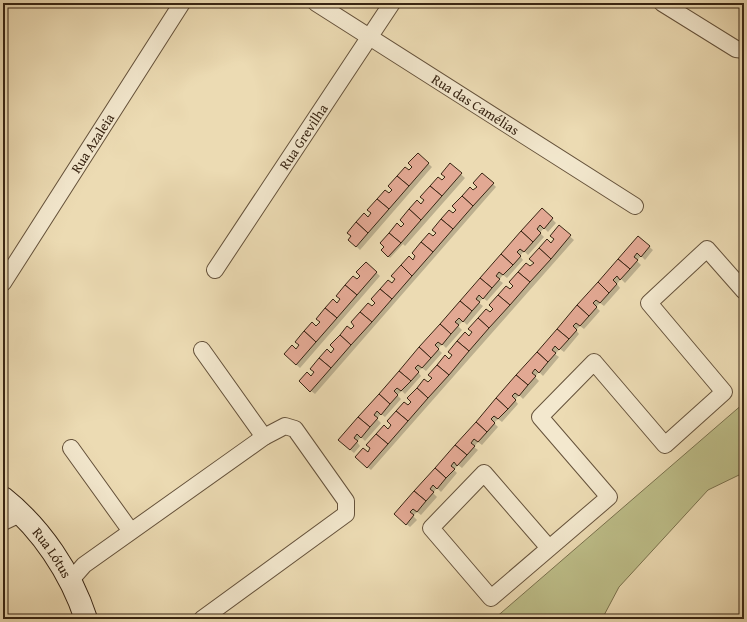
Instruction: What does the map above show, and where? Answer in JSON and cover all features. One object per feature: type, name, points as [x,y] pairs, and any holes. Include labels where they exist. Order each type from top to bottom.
[{"type":"street","name":"Rua Azaleia","points":[[3,283],[182,3]]},
{"type":"street","name":"Rua das Camélias","points":[[316,3],[635,206]]},
{"type":"street","name":"Rua Grevilha","points":[[215,270],[392,3]]},
{"type":"street","points":[[662,3],[736,49],[744,50]]},
{"type":"street","points":[[549,548],[484,473],[431,528],[491,598],[609,497],[540,416],[594,362],[665,445],[724,392],[649,303],[707,249],[744,291]]},
{"type":"street","points":[[202,350],[264,437]]},
{"type":"street","points":[[70,581],[84,565],[130,530],[264,437],[285,426],[295,429],[346,501],[346,514],[202,619]]},
{"type":"street","points":[[71,448],[130,530]]},
{"type":"street","name":"Rua Lótus","points":[[3,498],[13,518],[40,535],[70,581],[86,619]]},
{"type":"green space","points":[[744,403],[744,486],[739,475],[708,490],[619,587],[602,619],[494,619]]},
{"type":"building","points":[[418,153],[429,163],[409,186],[397,176],[405,167],[409,170],[412,167],[408,163]]},
{"type":"building","points":[[450,163],[462,173],[442,196],[430,186],[438,177],[442,180],[445,177],[441,174]]},
{"type":"building","points":[[482,173],[494,183],[473,206],[462,196],[470,187],[473,190],[477,187],[473,183]]},
{"type":"building","points":[[397,176],[409,186],[389,209],[377,199],[385,190],[389,193],[392,190],[388,186]]},
{"type":"building","points":[[430,186],[442,196],[421,220],[409,209],[417,200],[421,204],[424,200],[420,197]]},
{"type":"building","points":[[462,196],[473,206],[453,229],[441,219],[449,210],[453,213],[456,210],[452,206]]},
{"type":"building","points":[[377,199],[389,209],[368,233],[356,222],[364,213],[368,217],[371,213],[367,210]]},
{"type":"building","points":[[542,208],[553,218],[544,229],[540,225],[537,229],[541,233],[533,242],[521,231]]},
{"type":"building","points":[[409,209],[421,220],[401,243],[389,233],[397,223],[401,227],[404,224],[400,220]]},
{"type":"building","points":[[441,219],[453,229],[433,252],[421,242],[429,233],[433,236],[436,233],[432,230]]},
{"type":"building","points":[[356,222],[368,233],[356,247],[348,240],[351,236],[347,233]]},
{"type":"building","points":[[559,225],[571,235],[551,259],[539,248],[547,239],[551,243],[554,239],[550,236]]},
{"type":"building","points":[[521,231],[533,242],[524,252],[520,249],[517,252],[521,256],[513,265],[501,254]]},
{"type":"building","points":[[389,233],[401,243],[388,257],[381,250],[384,247],[380,243]]},
{"type":"building","points":[[638,236],[650,246],[641,257],[637,253],[634,257],[638,260],[630,269],[618,259]]},
{"type":"building","points":[[421,242],[433,252],[412,276],[401,265],[409,256],[413,260],[415,256],[412,253]]},
{"type":"building","points":[[539,248],[551,259],[530,282],[518,272],[526,263],[530,266],[534,263],[529,259]]},
{"type":"building","points":[[501,254],[513,265],[503,275],[499,272],[496,276],[500,279],[492,288],[480,278]]},
{"type":"building","points":[[618,259],[630,269],[620,280],[617,276],[613,280],[617,284],[609,293],[598,282]]},
{"type":"building","points":[[366,262],[377,272],[357,295],[345,285],[353,276],[357,279],[360,276],[356,272]]},
{"type":"building","points":[[401,265],[412,276],[392,299],[380,289],[388,280],[392,283],[395,279],[391,276]]},
{"type":"building","points":[[518,272],[530,282],[510,305],[498,295],[506,286],[510,289],[513,286],[509,282]]},
{"type":"building","points":[[480,278],[492,288],[483,299],[479,295],[476,299],[480,302],[472,311],[460,301]]},
{"type":"building","points":[[598,282],[609,293],[600,303],[596,300],[593,303],[597,307],[589,316],[577,305]]},
{"type":"building","points":[[345,285],[357,295],[337,318],[325,308],[333,299],[337,303],[340,299],[336,296]]},
{"type":"building","points":[[380,289],[392,299],[372,322],[360,312],[368,303],[372,306],[375,303],[371,299]]},
{"type":"building","points":[[498,295],[510,305],[489,328],[478,318],[486,309],[490,312],[493,309],[489,305]]},
{"type":"building","points":[[460,301],[472,311],[463,322],[459,318],[455,322],[459,325],[451,334],[440,324]]},
{"type":"building","points":[[577,305],[589,316],[580,326],[576,323],[573,326],[577,330],[569,339],[557,329]]},
{"type":"building","points":[[325,308],[337,318],[316,342],[304,331],[312,322],[316,326],[320,322],[316,319]]},
{"type":"building","points":[[360,312],[372,322],[351,345],[340,335],[347,326],[351,329],[354,326],[351,322]]},
{"type":"building","points":[[478,318],[489,328],[469,351],[457,341],[465,332],[469,336],[472,332],[468,329]]},
{"type":"building","points":[[440,324],[451,334],[442,345],[438,342],[435,345],[439,349],[431,358],[419,347]]},
{"type":"building","points":[[557,329],[569,339],[559,350],[555,346],[552,350],[556,353],[548,362],[537,352]]},
{"type":"building","points":[[304,331],[316,342],[296,365],[284,354],[292,345],[296,349],[299,345],[295,342]]},
{"type":"building","points":[[340,335],[351,345],[331,368],[319,358],[327,349],[331,353],[334,349],[330,345]]},
{"type":"building","points":[[457,341],[469,351],[449,375],[437,365],[445,355],[449,359],[452,355],[448,352]]},
{"type":"building","points":[[419,347],[431,358],[422,368],[418,365],[415,368],[419,372],[411,381],[399,371]]},
{"type":"building","points":[[537,352],[548,362],[539,373],[535,369],[532,373],[536,376],[528,385],[516,375]]},
{"type":"building","points":[[319,358],[331,368],[310,392],[299,381],[307,372],[311,376],[314,372],[310,369]]},
{"type":"building","points":[[437,365],[449,375],[428,398],[417,388],[424,379],[428,382],[432,378],[428,375]]},
{"type":"building","points":[[399,371],[411,381],[401,391],[397,388],[394,391],[398,395],[390,404],[379,394]]},
{"type":"building","points":[[516,375],[528,385],[519,396],[515,393],[512,396],[516,400],[508,409],[496,398]]},
{"type":"building","points":[[417,388],[428,398],[408,421],[396,411],[404,402],[408,405],[411,402],[407,398]]},
{"type":"building","points":[[379,394],[390,404],[381,415],[377,411],[374,415],[378,418],[370,427],[358,417]]},
{"type":"building","points":[[496,398],[508,409],[498,419],[494,416],[491,419],[495,423],[487,432],[476,422]]},
{"type":"building","points":[[396,411],[408,421],[388,444],[376,434],[384,425],[388,429],[391,425],[387,421]]},
{"type":"building","points":[[358,417],[370,427],[361,438],[357,434],[354,438],[358,441],[350,450],[338,440]]},
{"type":"building","points":[[476,422],[487,432],[478,442],[474,439],[471,443],[475,446],[467,455],[455,445]]},
{"type":"building","points":[[376,434],[388,444],[367,468],[355,457],[363,448],[368,452],[370,448],[366,445]]},
{"type":"building","points":[[455,445],[467,455],[457,466],[454,462],[451,466],[455,469],[446,478],[435,468]]},
{"type":"building","points":[[435,468],[446,478],[437,489],[433,485],[430,489],[434,492],[426,501],[414,491]]},
{"type":"building","points":[[414,491],[426,501],[417,512],[413,509],[410,512],[414,515],[406,525],[394,514]]}]
